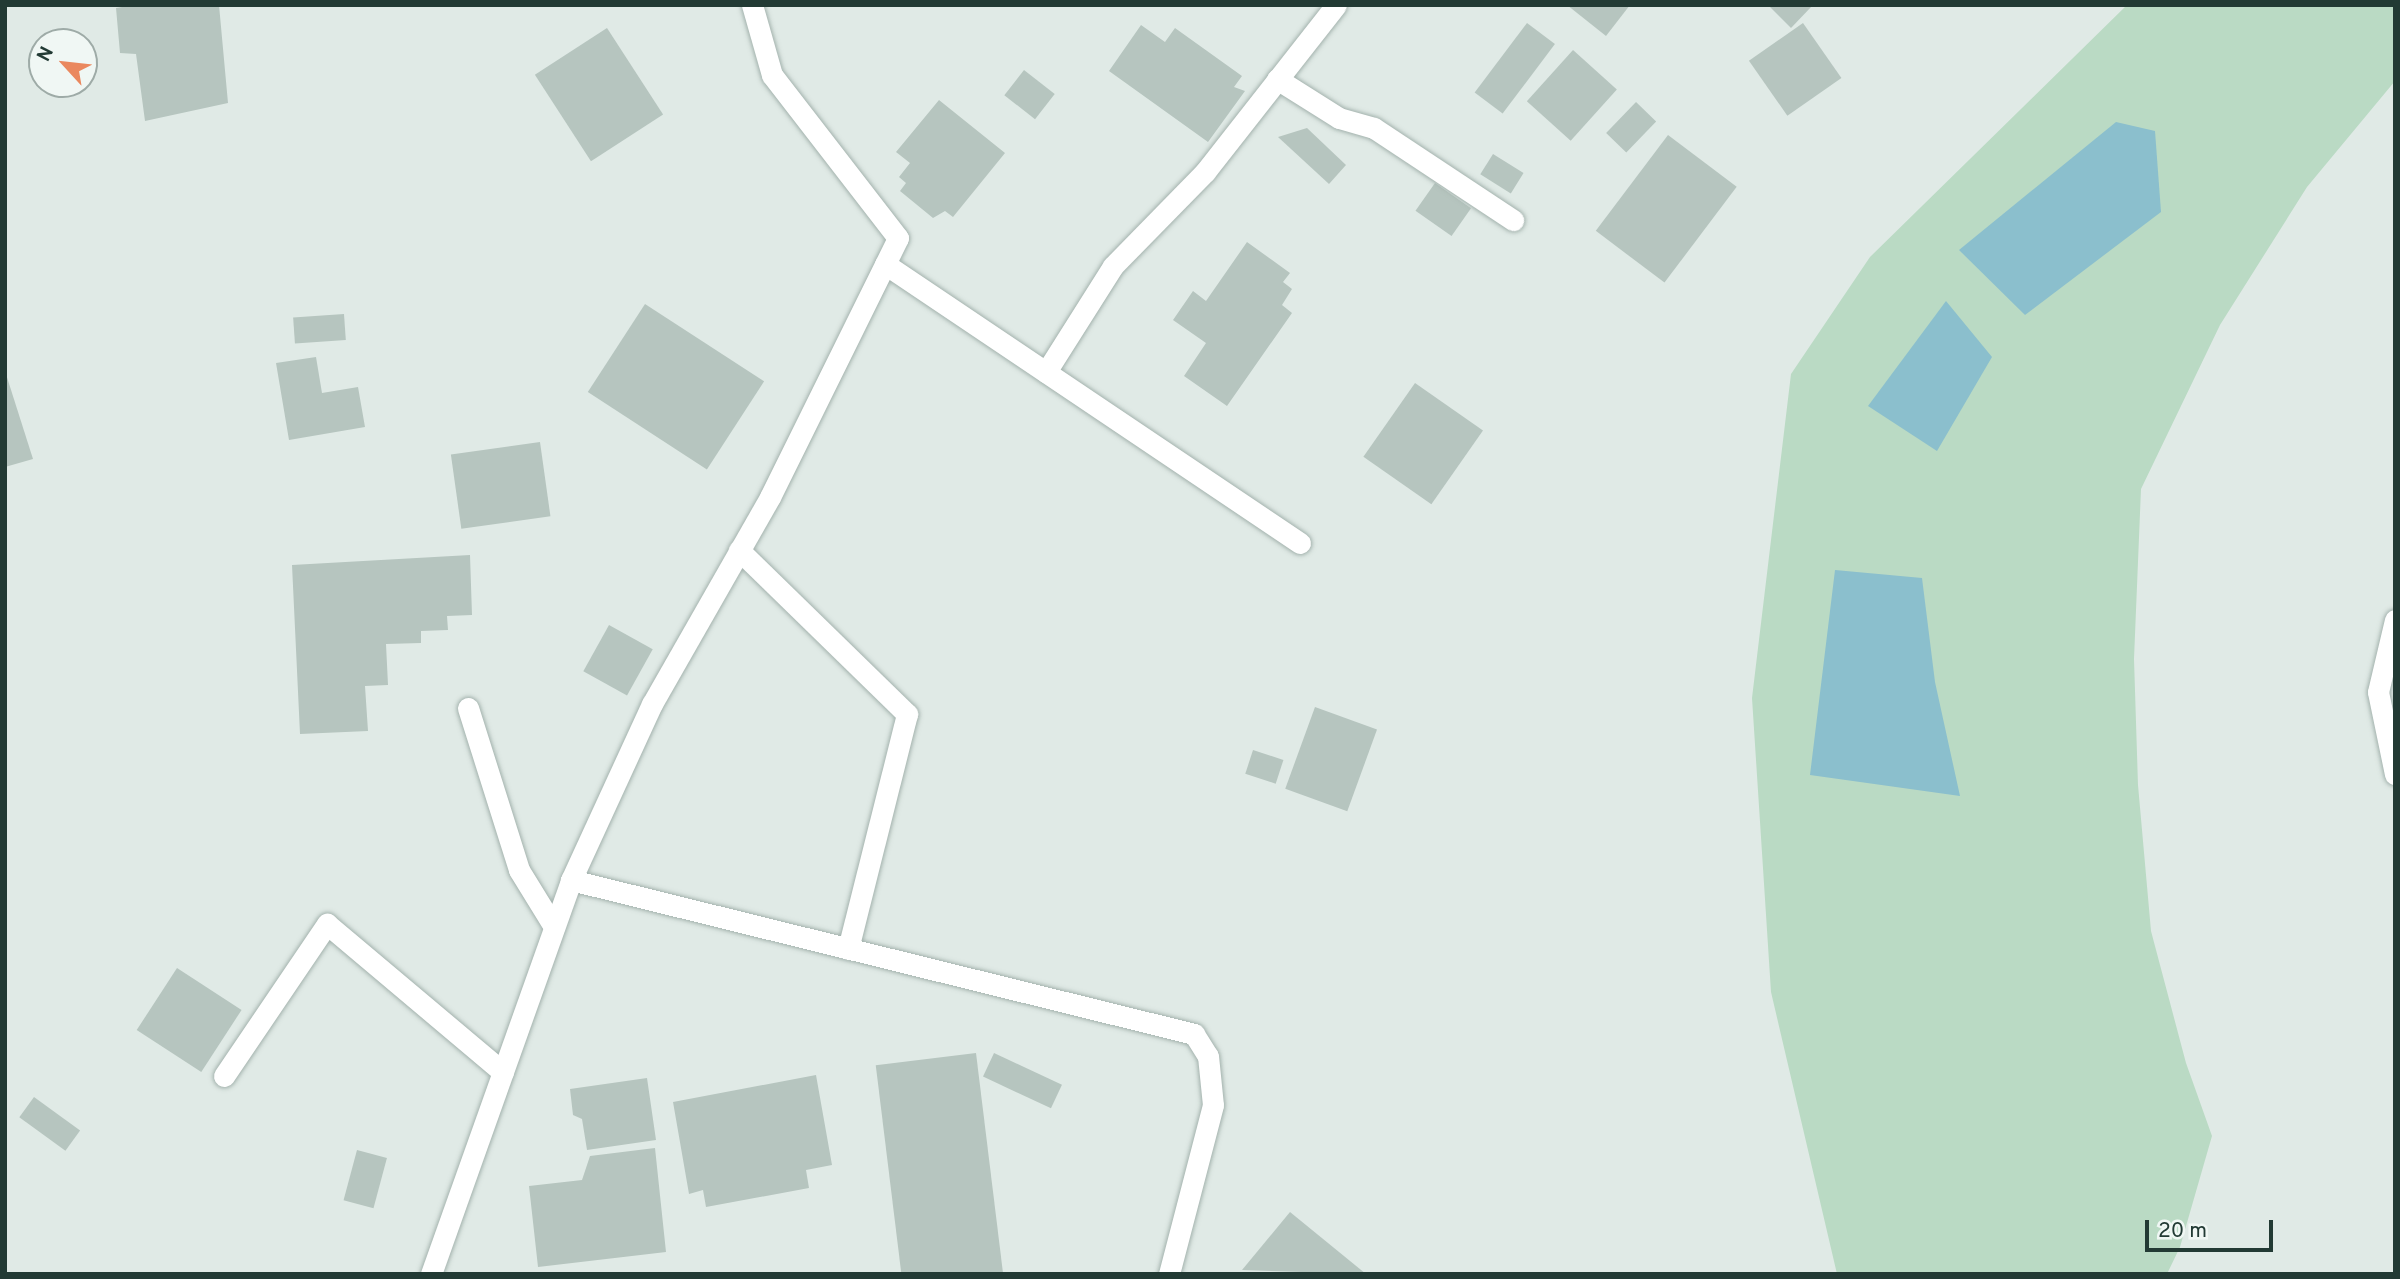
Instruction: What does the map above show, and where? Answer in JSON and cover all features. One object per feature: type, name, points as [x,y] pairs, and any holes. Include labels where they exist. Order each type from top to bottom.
[{"type":"street","points":[[431,1274],[571,880],[652,704],[739,550],[898,238],[772,75],[752,5]]},
{"type":"street","points":[[1046,372],[1113,266],[1205,172],[1336,5]]},
{"type":"street","points":[[1278,79],[1339,118],[1374,128],[1513,220]]},
{"type":"street","points":[[885,264],[1300,543]]},
{"type":"street","points":[[739,550],[907,714],[848,949]]},
{"type":"street","points":[[2395,620],[2378,692],[2395,774]]},
{"type":"street","points":[[468,708],[519,870],[554,927]]},
{"type":"street","points":[[571,880],[1194,1034],[1208,1056],[1213,1105],[1169,1274]]},
{"type":"street","points":[[224,1076],[327,924],[503,1072]]},
{"type":"green space","points":[[2127,5],[2395,5],[2395,81],[2307,187],[2220,325],[2141,489],[2134,659],[2138,785],[2151,931],[2186,1063],[2212,1136],[2180,1247],[2167,1274],[1837,1274],[1771,992],[1752,698],[1791,374],[1870,257]]},
{"type":"water","points":[[2116,122],[2155,131],[2161,212],[2025,315],[1959,250]]},
{"type":"water","points":[[1946,301],[1992,357],[1937,451],[1868,406]]},
{"type":"water","points":[[1835,570],[1922,578],[1935,682],[1960,796],[1810,775]]},
{"type":"building","points":[[134,5],[219,5],[228,103],[145,121],[136,54],[120,53],[116,8]]},
{"type":"building","points":[[1567,5],[1630,5],[1606,36]]},
{"type":"building","points":[[1768,5],[1813,5],[1791,28]]},
{"type":"building","points":[[1527,23],[1555,44],[1503,114],[1475,92]]},
{"type":"building","points":[[1803,23],[1841,78],[1787,116],[1749,61]]},
{"type":"building","points":[[1141,25],[1165,42],[1175,28],[1242,76],[1234,87],[1245,91],[1208,142],[1109,71]]},
{"type":"building","points":[[607,28],[663,114],[591,161],[535,75]]},
{"type":"building","points":[[1573,50],[1617,89],[1571,141],[1527,101]]},
{"type":"building","points":[[1024,70],[1055,94],[1035,119],[1004,95]]},
{"type":"building","points":[[939,100],[1005,153],[953,217],[945,211],[933,218],[900,191],[906,183],[899,177],[910,163],[896,152]]},
{"type":"building","points":[[1636,102],[1656,121],[1626,152],[1606,133]]},
{"type":"building","points":[[1307,128],[1346,165],[1329,184],[1278,137]]},
{"type":"building","points":[[1668,135],[1737,187],[1664,283],[1596,231]]},
{"type":"building","points":[[1493,154],[1524,173],[1511,193],[1480,174]]},
{"type":"building","points":[[1435,183],[1471,208],[1452,236],[1415,211]]},
{"type":"building","points":[[1247,242],[1290,273],[1283,282],[1292,289],[1282,305],[1292,313],[1227,406],[1184,376],[1206,343],[1173,320],[1193,291],[1206,301]]},
{"type":"building","points":[[645,304],[764,381],[707,469],[588,392]]},
{"type":"building","points":[[344,314],[346,340],[295,343],[293,318]]},
{"type":"building","points":[[316,357],[322,393],[358,387],[365,427],[289,440],[276,363]]},
{"type":"building","points":[[5,371],[33,459],[5,467]]},
{"type":"building","points":[[1415,383],[1483,431],[1431,504],[1363,457]]},
{"type":"building","points":[[540,442],[550,516],[461,529],[451,455]]},
{"type":"building","points":[[470,555],[472,615],[447,616],[448,630],[421,631],[421,643],[386,644],[388,685],[365,686],[368,731],[300,734],[292,565]]},
{"type":"building","points":[[609,625],[653,649],[627,696],[583,671]]},
{"type":"building","points":[[1315,707],[1377,730],[1347,811],[1285,789]]},
{"type":"building","points":[[1253,750],[1283,760],[1276,784],[1245,774]]},
{"type":"building","points":[[177,968],[242,1010],[201,1072],[137,1030]]},
{"type":"building","points":[[976,1053],[1003,1274],[901,1274],[876,1065]]},
{"type":"building","points":[[994,1053],[1062,1085],[1051,1108],[983,1077]]},
{"type":"building","points":[[816,1075],[832,1165],[806,1170],[809,1188],[706,1207],[703,1190],[689,1194],[673,1102]]},
{"type":"building","points":[[647,1078],[656,1140],[587,1150],[582,1119],[573,1115],[570,1089]]},
{"type":"building","points":[[34,1097],[80,1131],[65,1151],[19,1117]]},
{"type":"building","points":[[655,1148],[666,1252],[538,1267],[529,1186],[582,1180],[590,1156]]},
{"type":"building","points":[[357,1150],[387,1158],[373,1208],[344,1200]]},
{"type":"building","points":[[1290,1212],[1366,1274],[1242,1270]]}]
